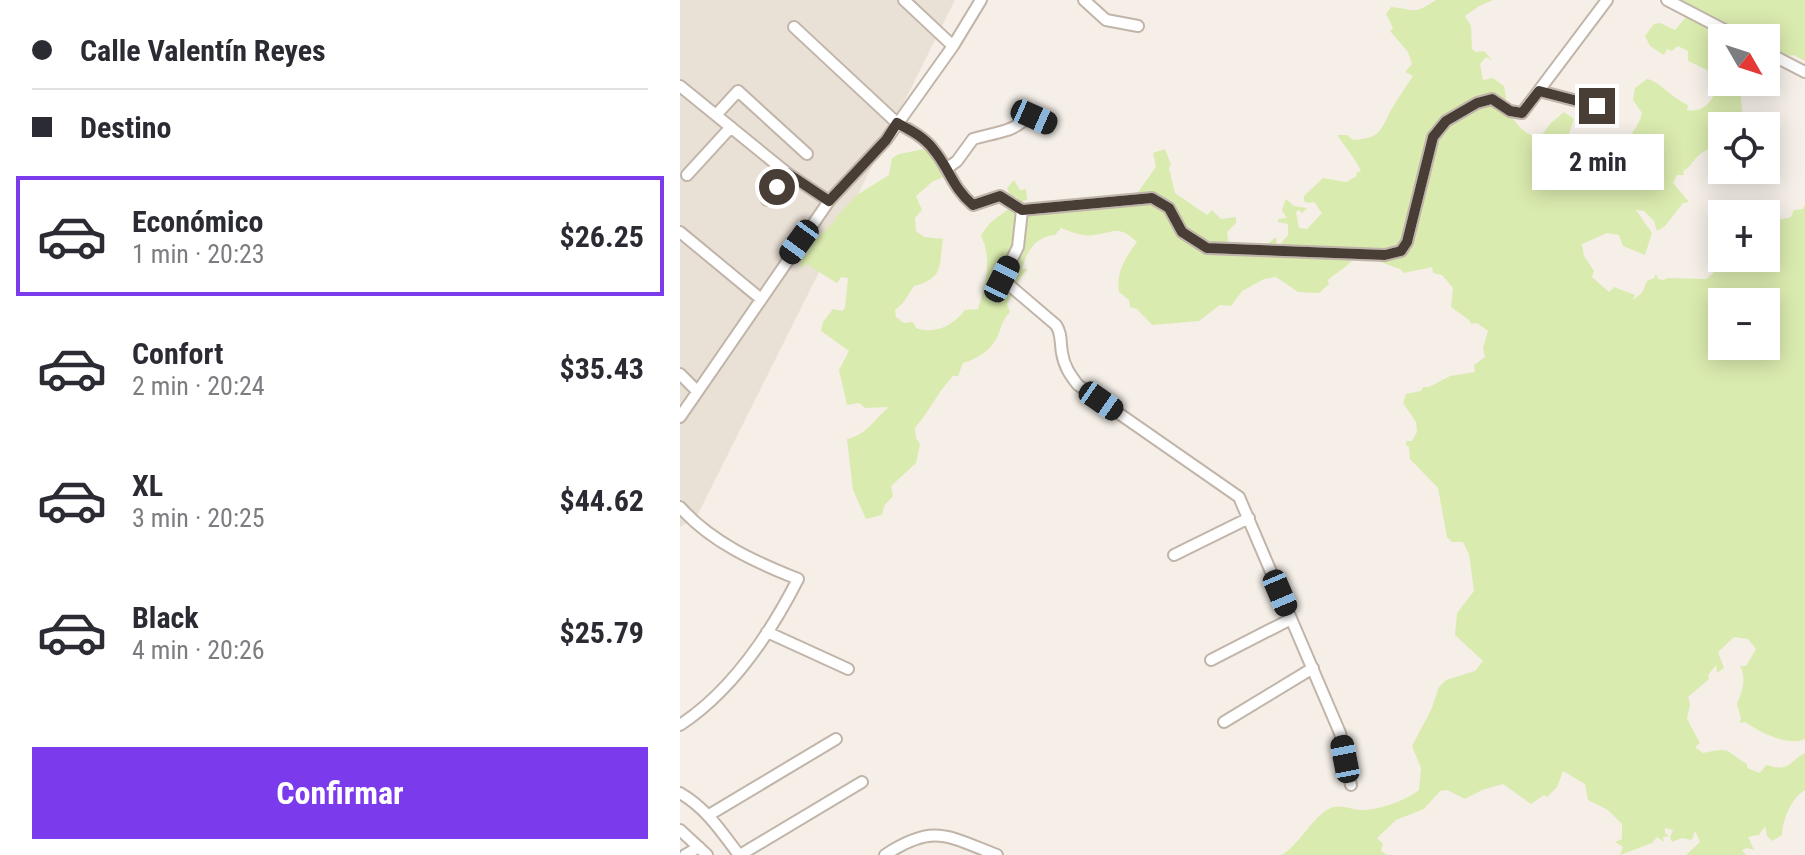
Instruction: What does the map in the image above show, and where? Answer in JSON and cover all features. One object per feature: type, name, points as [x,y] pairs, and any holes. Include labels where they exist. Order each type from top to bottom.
[{"type":"street","points":[[904,0],[953,46]]},
{"type":"street","points":[[680,417],[829,201],[886,140],[953,46],[981,0]]},
{"type":"street","points":[[1084,0],[1106,20],[1138,26]]},
{"type":"street","points":[[794,27],[897,123],[915,132],[933,148],[960,194],[973,205],[1000,196],[1022,210],[1152,198],[1169,208],[1182,232],[1207,248],[1385,255],[1401,251],[1407,242],[1433,137],[1446,121],[1477,103],[1492,99],[1510,111],[1522,113],[1607,0]]},
{"type":"street","points":[[1667,0],[1713,24]]},
{"type":"street","points":[[1780,59],[1805,72]]},
{"type":"street","points":[[680,86],[787,173],[829,201]]},
{"type":"street","points":[[716,115],[738,91],[807,154]]},
{"type":"street","points":[[1539,91],[1597,106]]},
{"type":"street","points":[[946,169],[957,161],[973,139],[1007,131],[1022,120],[1034,117],[1050,124]]},
{"type":"street","points":[[687,175],[731,127]]},
{"type":"street","points":[[767,200],[787,173]]},
{"type":"street","points":[[1022,210],[1018,247],[1002,279],[1056,325],[1061,332],[1061,348],[1069,373],[1078,385],[1239,497],[1340,733],[1351,785]]},
{"type":"street","points":[[680,232],[761,299]]},
{"type":"street","points":[[680,374],[697,391]]},
{"type":"street","points":[[680,507],[698,527],[757,563],[798,579],[767,632],[728,684],[701,711],[680,725]]},
{"type":"street","points":[[1174,555],[1249,518]]},
{"type":"street","points":[[1211,660],[1291,619]]},
{"type":"street","points":[[767,632],[848,669]]},
{"type":"street","points":[[1224,722],[1313,668]]},
{"type":"street","points":[[709,815],[836,739]]},
{"type":"street","points":[[680,793],[709,815],[740,855],[862,782]]},
{"type":"street","points":[[680,830],[703,851]]},
{"type":"street","points":[[885,855],[901,844],[927,834],[945,835],[997,855]]},
{"type":"street","points":[[685,855],[703,851]]},
{"type":"shaded area","points":[[680,0],[955,0],[697,516],[680,527]]},
{"type":"green space","points":[[1436,0],[1493,0],[1465,16],[1471,26],[1472,49],[1484,51],[1492,60],[1486,57],[1480,64],[1483,80],[1493,78],[1504,86],[1506,98],[1502,108],[1523,130],[1534,136],[1541,136],[1564,112],[1574,119],[1569,133],[1576,145],[1601,155],[1615,148],[1636,127],[1642,113],[1633,100],[1635,88],[1647,79],[1688,105],[1687,110],[1703,107],[1713,96],[1741,96],[1742,112],[1708,112],[1708,150],[1683,171],[1684,175],[1677,175],[1673,183],[1689,202],[1683,203],[1665,226],[1657,231],[1654,221],[1644,211],[1636,210],[1652,233],[1645,255],[1623,246],[1619,235],[1607,233],[1582,244],[1584,256],[1594,271],[1592,277],[1609,292],[1614,287],[1635,295],[1633,300],[1656,274],[1658,279],[1663,280],[1706,279],[1714,272],[1780,272],[1780,220],[1791,217],[1794,210],[1803,209],[1805,204],[1805,739],[1782,740],[1745,722],[1740,723],[1737,704],[1743,681],[1740,666],[1746,666],[1756,649],[1748,639],[1734,637],[1718,652],[1724,668],[1717,673],[1716,665],[1708,675],[1709,679],[1688,697],[1687,719],[1700,743],[1695,747],[1703,753],[1727,751],[1747,764],[1747,768],[1760,773],[1766,765],[1784,767],[1805,753],[1805,790],[1789,810],[1782,835],[1772,841],[1767,836],[1765,826],[1759,835],[1748,837],[1754,850],[1742,850],[1746,855],[1686,855],[1700,842],[1695,831],[1692,840],[1682,838],[1672,842],[1670,837],[1673,830],[1665,828],[1669,836],[1663,837],[1664,842],[1657,837],[1652,843],[1620,855],[1623,847],[1615,842],[1622,839],[1622,824],[1608,810],[1588,800],[1585,784],[1563,771],[1557,787],[1547,797],[1544,795],[1531,804],[1503,784],[1465,799],[1447,790],[1440,791],[1424,809],[1396,820],[1377,838],[1383,844],[1381,851],[1387,855],[1282,855],[1330,808],[1375,809],[1400,801],[1419,790],[1421,768],[1412,746],[1439,687],[1446,680],[1475,671],[1483,661],[1455,635],[1457,613],[1474,591],[1469,554],[1463,542],[1452,542],[1447,537],[1438,488],[1410,459],[1406,445],[1406,441],[1412,441],[1417,432],[1416,422],[1403,403],[1406,394],[1421,391],[1423,387],[1450,376],[1475,372],[1474,365],[1485,357],[1483,348],[1488,331],[1477,323],[1471,324],[1451,307],[1453,288],[1442,275],[1433,273],[1432,267],[1404,273],[1357,254],[1328,280],[1329,284],[1319,293],[1298,292],[1276,277],[1264,279],[1242,291],[1231,306],[1220,305],[1199,321],[1152,325],[1137,309],[1130,307],[1129,300],[1119,292],[1122,266],[1137,242],[1121,232],[1085,235],[1061,228],[1055,235],[1042,238],[1029,251],[1022,269],[1028,269],[1007,304],[1010,312],[992,345],[981,355],[963,363],[958,376],[947,382],[915,428],[920,444],[916,463],[891,486],[893,496],[884,506],[882,515],[866,519],[853,490],[847,439],[865,430],[889,407],[865,408],[859,403],[847,405],[839,370],[849,351],[821,331],[823,322],[833,309],[842,311],[845,308],[848,278],[841,277],[837,283],[806,264],[799,269],[802,259],[791,252],[813,242],[857,195],[889,175],[892,158],[924,149],[948,175],[932,182],[916,196],[922,210],[915,218],[916,231],[924,237],[943,239],[938,270],[931,279],[914,286],[895,310],[896,317],[904,323],[913,322],[916,328],[923,330],[944,327],[965,310],[978,309],[987,263],[981,236],[990,223],[1014,203],[1017,197],[1011,197],[1007,188],[1014,180],[1020,190],[1026,189],[1024,207],[1080,211],[1138,192],[1156,167],[1153,153],[1165,149],[1175,193],[1207,215],[1212,210],[1221,219],[1236,217],[1236,223],[1227,232],[1229,245],[1237,251],[1246,244],[1246,250],[1264,247],[1276,237],[1277,248],[1288,235],[1288,224],[1278,222],[1278,219],[1287,218],[1282,210],[1286,199],[1294,206],[1307,208],[1302,213],[1299,210],[1296,212],[1299,228],[1307,229],[1322,213],[1314,202],[1304,201],[1304,196],[1323,178],[1346,182],[1361,171],[1337,135],[1347,135],[1353,140],[1378,132],[1413,76],[1405,72],[1412,64],[1408,52],[1390,31],[1393,28],[1386,14],[1391,7],[1422,8]]},
{"type":"green space","points":[[1680,0],[1805,0],[1805,61],[1794,55],[1780,56],[1780,24],[1708,24],[1708,71],[1688,61],[1688,51],[1678,46],[1672,51],[1667,49],[1664,55],[1650,46],[1645,36],[1654,24],[1660,23],[1675,30],[1691,11]]},
{"type":"route","points":[[777,187],[787,173],[829,201],[886,140],[897,123],[915,132],[933,148],[960,194],[973,205],[1000,196],[1022,210],[1152,198],[1169,208],[1182,232],[1207,248],[1385,255],[1401,251],[1407,242],[1433,137],[1446,121],[1477,103],[1492,99],[1510,111],[1522,113],[1539,91],[1597,106]]}]
